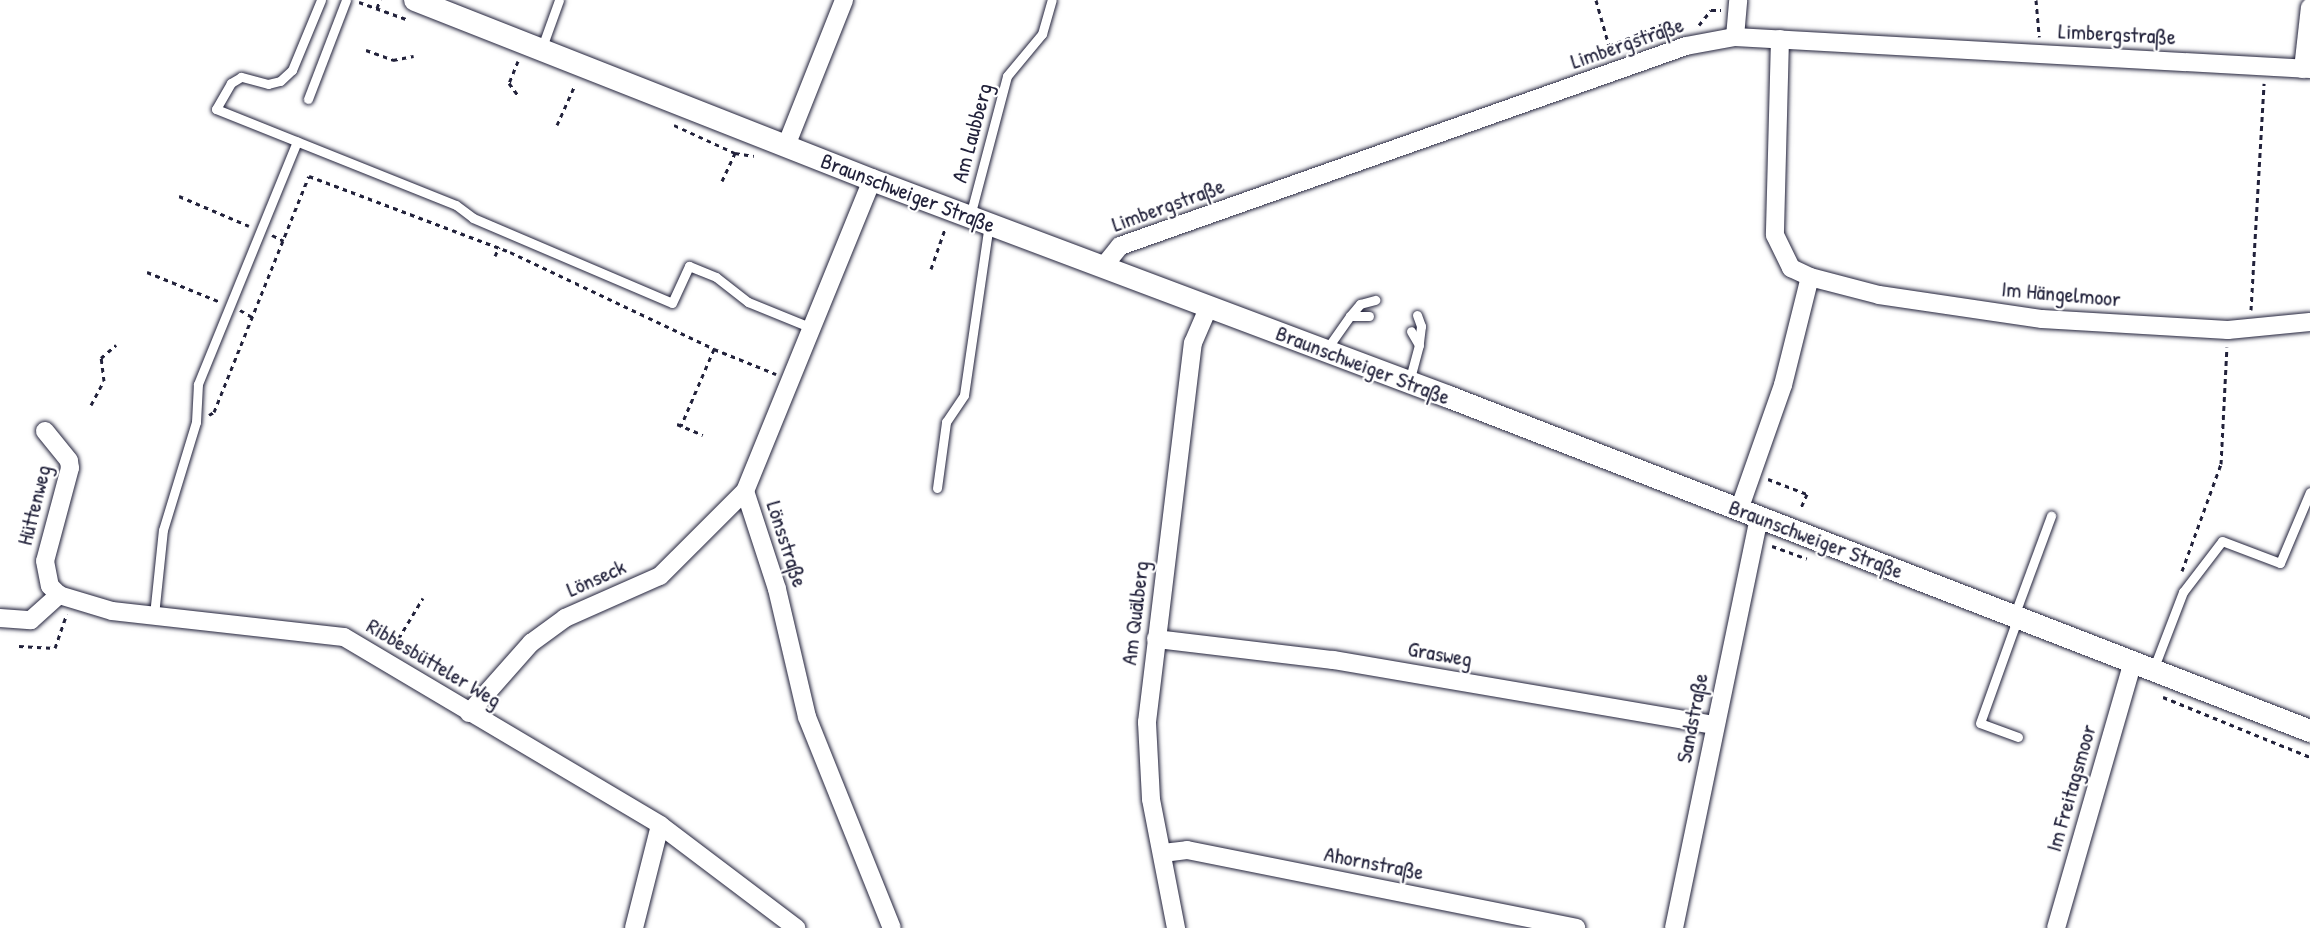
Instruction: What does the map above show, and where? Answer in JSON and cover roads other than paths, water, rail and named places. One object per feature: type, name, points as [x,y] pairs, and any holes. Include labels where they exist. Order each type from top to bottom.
[{"type":"street","name":"Braunschweiger Straße","points":[[415,0],[872,180],[1409,382],[1748,506],[2016,617],[2310,731]]},
{"type":"street","points":[[786,146],[844,0]]},
{"type":"street","points":[[1735,37],[1738,6]]},
{"type":"street","points":[[2306,69],[2310,7]]},
{"type":"street","name":"Limbergstraße","points":[[1103,267],[1120,246],[1686,46],[1735,37],[2306,69]]},
{"type":"street","name":"Im Hängelmoor","points":[[1780,39],[1775,235],[1791,268],[1810,277],[1879,295],[2042,318],[2228,330],[2310,322]]},
{"type":"street","name":"Lönsstraße","points":[[872,180],[745,491],[777,589],[807,717],[892,928]]},
{"type":"street","points":[[1748,506],[1783,385],[1810,277]]},
{"type":"street","name":"Am Quälberg","points":[[1176,928],[1147,760],[1156,639],[1193,343],[1209,306]]},
{"type":"street","name":"Hüttenweg","points":[[45,431],[69,461],[70,468],[45,561],[50,586],[65,598]]},
{"type":"street","name":"Lönseck","points":[[470,713],[531,643],[565,618],[660,576],[745,491]]},
{"type":"street","name":"Sandstraße","points":[[1674,928],[1715,725],[1748,506]]},
{"type":"street","points":[[0,618],[31,620],[65,598]]},
{"type":"street","name":"Ribbesbütteler Weg","points":[[65,598],[154,615],[344,637],[660,825],[796,928]]},
{"type":"street","name":"Grasweg","points":[[1156,639],[1333,660],[1715,725]]},
{"type":"street","name":"Im Freitagsmoor","points":[[2056,928],[2143,666]]},
{"type":"street","points":[[634,928],[660,825]]},
{"type":"street","name":"Ahornstraße","points":[[1163,853],[1187,850],[1576,928]]},
{"type":"lane","points":[[321,0],[292,70],[280,81],[268,84],[241,77],[231,83],[216,109],[456,205],[473,218],[672,303],[689,266],[716,277],[748,302],[812,328]]},
{"type":"lane","points":[[308,99],[346,0]]},
{"type":"lane","points":[[541,50],[559,0]]},
{"type":"lane","name":"Am Laubberg","points":[[938,488],[946,422],[963,394],[979,220],[1008,76],[1042,34],[1052,0]]},
{"type":"lane","points":[[154,615],[163,530],[196,422],[198,384],[297,141]]},
{"type":"lane","points":[[1326,351],[1360,304],[1375,300]]},
{"type":"lane","points":[[1409,382],[1419,345],[1421,326],[1417,315]]},
{"type":"lane","points":[[1350,316],[1369,316]]},
{"type":"lane","points":[[1411,331],[1419,345]]},
{"type":"lane","points":[[2143,666],[2183,592],[2222,541],[2280,564],[2310,492]]},
{"type":"lane","points":[[2018,737],[1980,723],[2051,516]]}]
